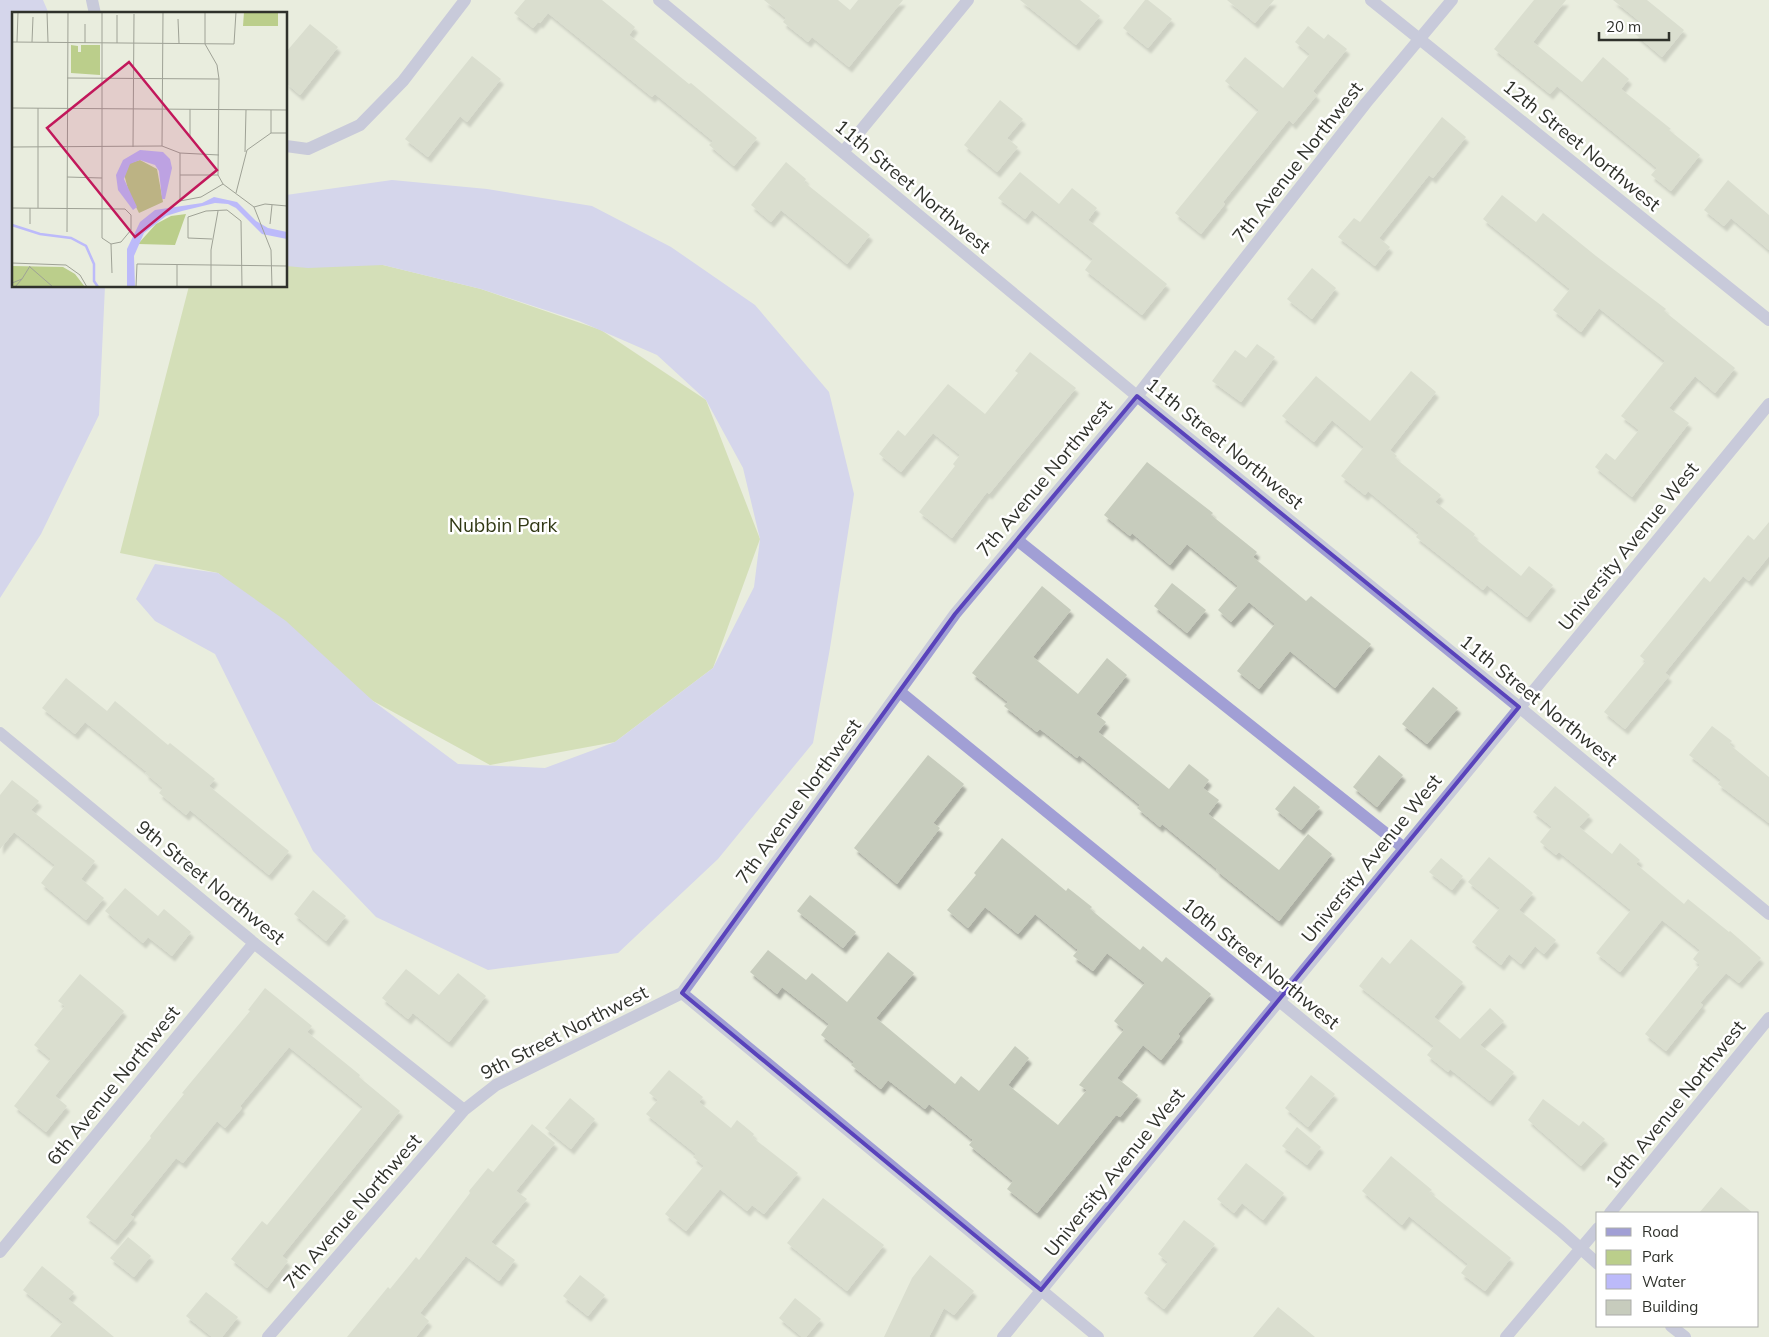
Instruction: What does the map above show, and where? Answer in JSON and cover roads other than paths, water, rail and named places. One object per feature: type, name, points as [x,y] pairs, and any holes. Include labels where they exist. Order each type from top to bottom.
[{"type":"street","points":[[288,146],[308,150],[360,125],[403,81],[465,0]]},
{"type":"street","name":"11th Street Northwest","points":[[659,0],[1137,396],[1519,707],[1769,914]]},
{"type":"street","points":[[844,152],[968,0]]},
{"type":"street","name":"12th Street Northwest","points":[[1371,0],[1769,320]]},
{"type":"street","name":"7th Avenue Northwest","points":[[682,993],[956,614],[1137,396],[1366,103],[1452,0]]},
{"type":"street","name":"University Avenue West","points":[[1003,1337],[1769,404]]},
{"type":"street","points":[[1017,540],[1404,848]]},
{"type":"street","name":"10th Street Northwest","points":[[900,692],[1560,1230],[1596,1262]]},
{"type":"street","name":"9th Street Northwest","points":[[0,732],[254,943],[464,1110],[496,1085],[682,993]]},
{"type":"street","name":"6th Avenue Northwest","points":[[0,1252],[254,943]]},
{"type":"street","points":[[682,993],[1098,1337]]},
{"type":"street","name":"10th Avenue Northwest","points":[[1611,1212],[1769,1018]]},
{"type":"street","name":"7th Avenue Northwest","points":[[268,1337],[464,1110]]},
{"type":"street","points":[[1506,1337],[1596,1230]]},
{"type":"street","points":[[1672,1327],[1685,1337]]},
{"type":"water","points":[[0,0],[43,0],[48,12],[12,12],[12,288],[105,288],[99,415],[41,534],[0,598]]},
{"type":"water","points":[[392,180],[487,189],[592,206],[671,247],[755,305],[829,392],[854,494],[813,743],[718,859],[618,953],[488,970],[376,917],[313,851],[215,654],[155,621],[136,599],[155,564],[218,573],[286,621],[373,701],[458,764],[545,768],[615,742],[713,668],[754,587],[760,539],[743,468],[706,400],[657,355],[579,321],[481,289],[383,265],[308,268],[288,266],[288,195]]},
{"type":"park label","name":"Nubbin Park","points":[[503,525]]}]
